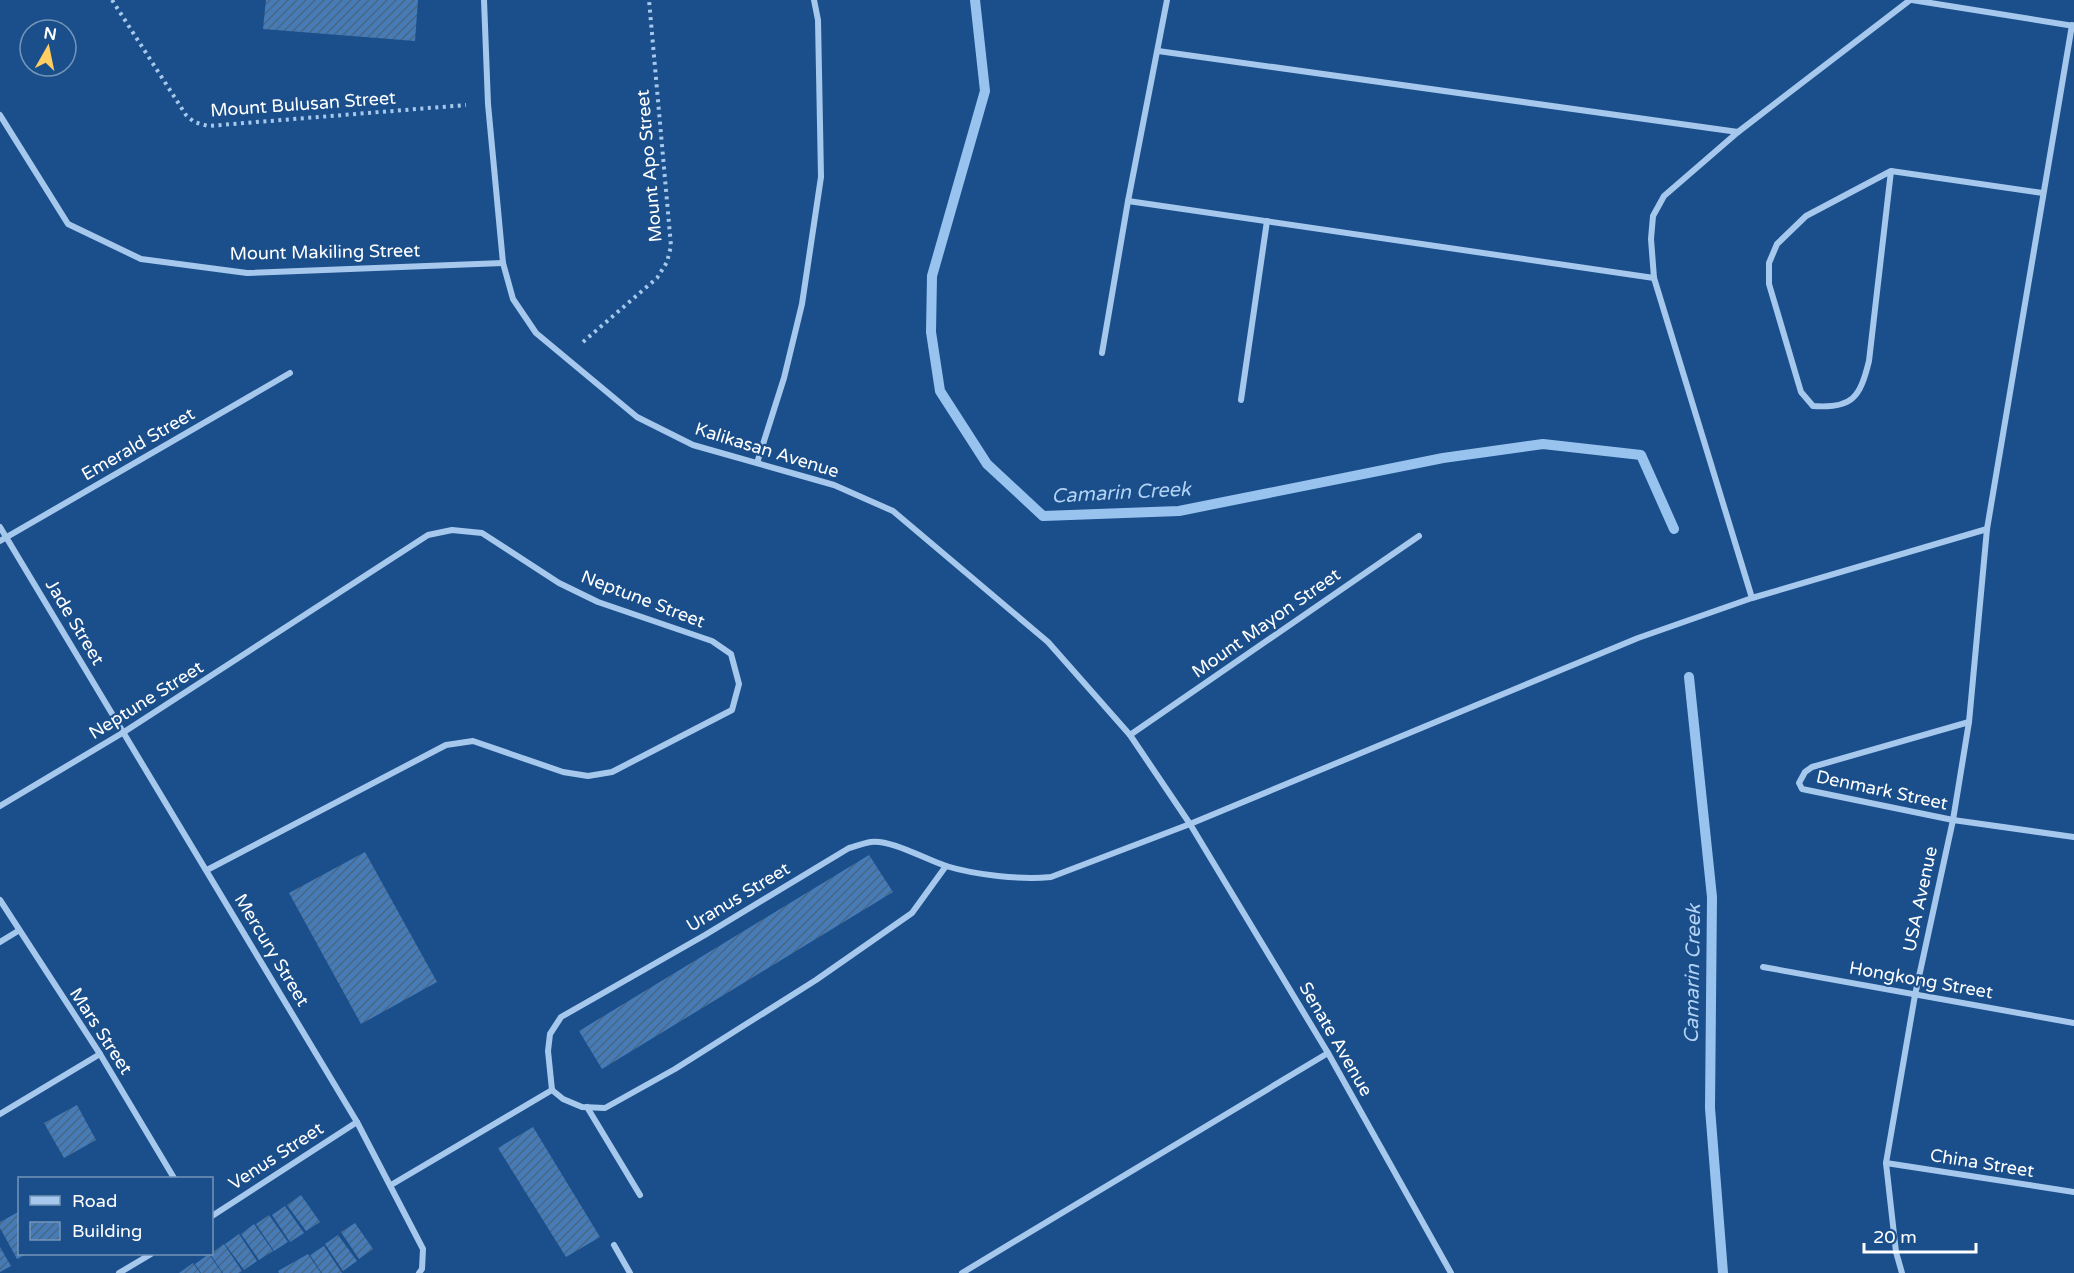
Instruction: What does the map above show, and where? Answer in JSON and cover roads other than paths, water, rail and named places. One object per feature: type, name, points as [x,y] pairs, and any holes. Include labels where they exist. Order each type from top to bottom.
[{"type":"street","name":"Kalikasan Avenue","points":[[484,0],[488,104],[502,263],[513,299],[536,333],[637,417],[693,445],[834,485],[893,511],[1048,642],[1130,735],[1190,824]]},
{"type":"street","points":[[758,464],[784,378],[802,304],[820,177],[818,20],[814,0]]},
{"type":"street","points":[[1102,352],[1128,201],[1167,0]]},
{"type":"street","points":[[1752,598],[1654,278],[1651,239],[1653,216],[1664,196],[1738,132],[1911,0],[2073,26]]},
{"type":"street","name":"USA Avenue","points":[[1902,1273],[1896,1252],[1886,1163],[1915,995],[1953,820],[1969,722],[1987,529],[2073,26]]},
{"type":"street","points":[[1158,51],[1738,132]]},
{"type":"street","name":"Mount Makiling Street","points":[[0,115],[68,224],[141,259],[247,273],[502,263]]},
{"type":"street","points":[[1891,171],[1869,361],[1863,386],[1850,401],[1833,407],[1813,406],[1801,392],[1768,284],[1769,263],[1777,244],[1806,216],[1891,171],[2043,193]]},
{"type":"street","points":[[1128,201],[1654,278]]},
{"type":"street","points":[[1241,400],[1267,221]]},
{"type":"street","name":"Emerald Street","points":[[3,539],[290,373]]},
{"type":"street","name":"Jade Street","points":[[0,527],[3,539],[124,732]]},
{"type":"street","name":"Uranus Street","points":[[552,1090],[548,1052],[550,1034],[561,1017],[705,935],[849,848],[873,841],[900,848],[946,866],[1008,878],[1051,877],[1190,824],[1638,638],[1752,598],[1987,529]]},
{"type":"street","name":"Neptune Street","points":[[0,806],[124,732],[428,535],[452,530],[482,533],[559,582],[598,602],[712,641],[731,654],[739,684],[732,710],[612,772],[588,776],[563,772],[473,741],[446,745],[207,870]]},
{"type":"street","name":"Mount Mayon Street","points":[[1130,735],[1419,536]]},
{"type":"street","name":"Denmark Street","points":[[1969,722],[1812,767],[1805,772],[1799,783],[1802,789],[1953,820],[2074,837]]},
{"type":"street","name":"Mercury Street","points":[[124,732],[357,1122],[391,1185]]},
{"type":"street","name":"Senate Avenue","points":[[1190,824],[1328,1053],[1451,1273]]},
{"type":"street","points":[[419,1273],[422,1269],[423,1249],[391,1185],[552,1090],[563,1099],[587,1107],[605,1108],[655,1080],[816,980],[912,913],[946,866]]},
{"type":"street","name":"Mars Street","points":[[0,900],[100,1054],[173,1177]]},
{"type":"street","points":[[0,942],[18,931]]},
{"type":"street","name":"Hongkong Street","points":[[1763,967],[2074,1023]]},
{"type":"street","points":[[962,1273],[1328,1053]]},
{"type":"street","points":[[0,1114],[100,1054]]},
{"type":"street","points":[[587,1107],[640,1195]]},
{"type":"street","name":"Venus Street","points":[[213,1215],[357,1122]]},
{"type":"street","name":"China Street","points":[[1886,1163],[2074,1192]]},
{"type":"street","points":[[614,1245],[630,1273]]},
{"type":"street","points":[[119,1273],[149,1255]]},
{"type":"waterway","name":"Camarin Creek","points":[[975,0],[985,91],[932,276],[931,332],[940,391],[987,464],[1043,516],[1179,511],[1443,458],[1543,444],[1641,455],[1674,529]]},
{"type":"waterway","name":"Camarin Creek","points":[[1689,677],[1712,897],[1710,1108],[1723,1273]]}]
